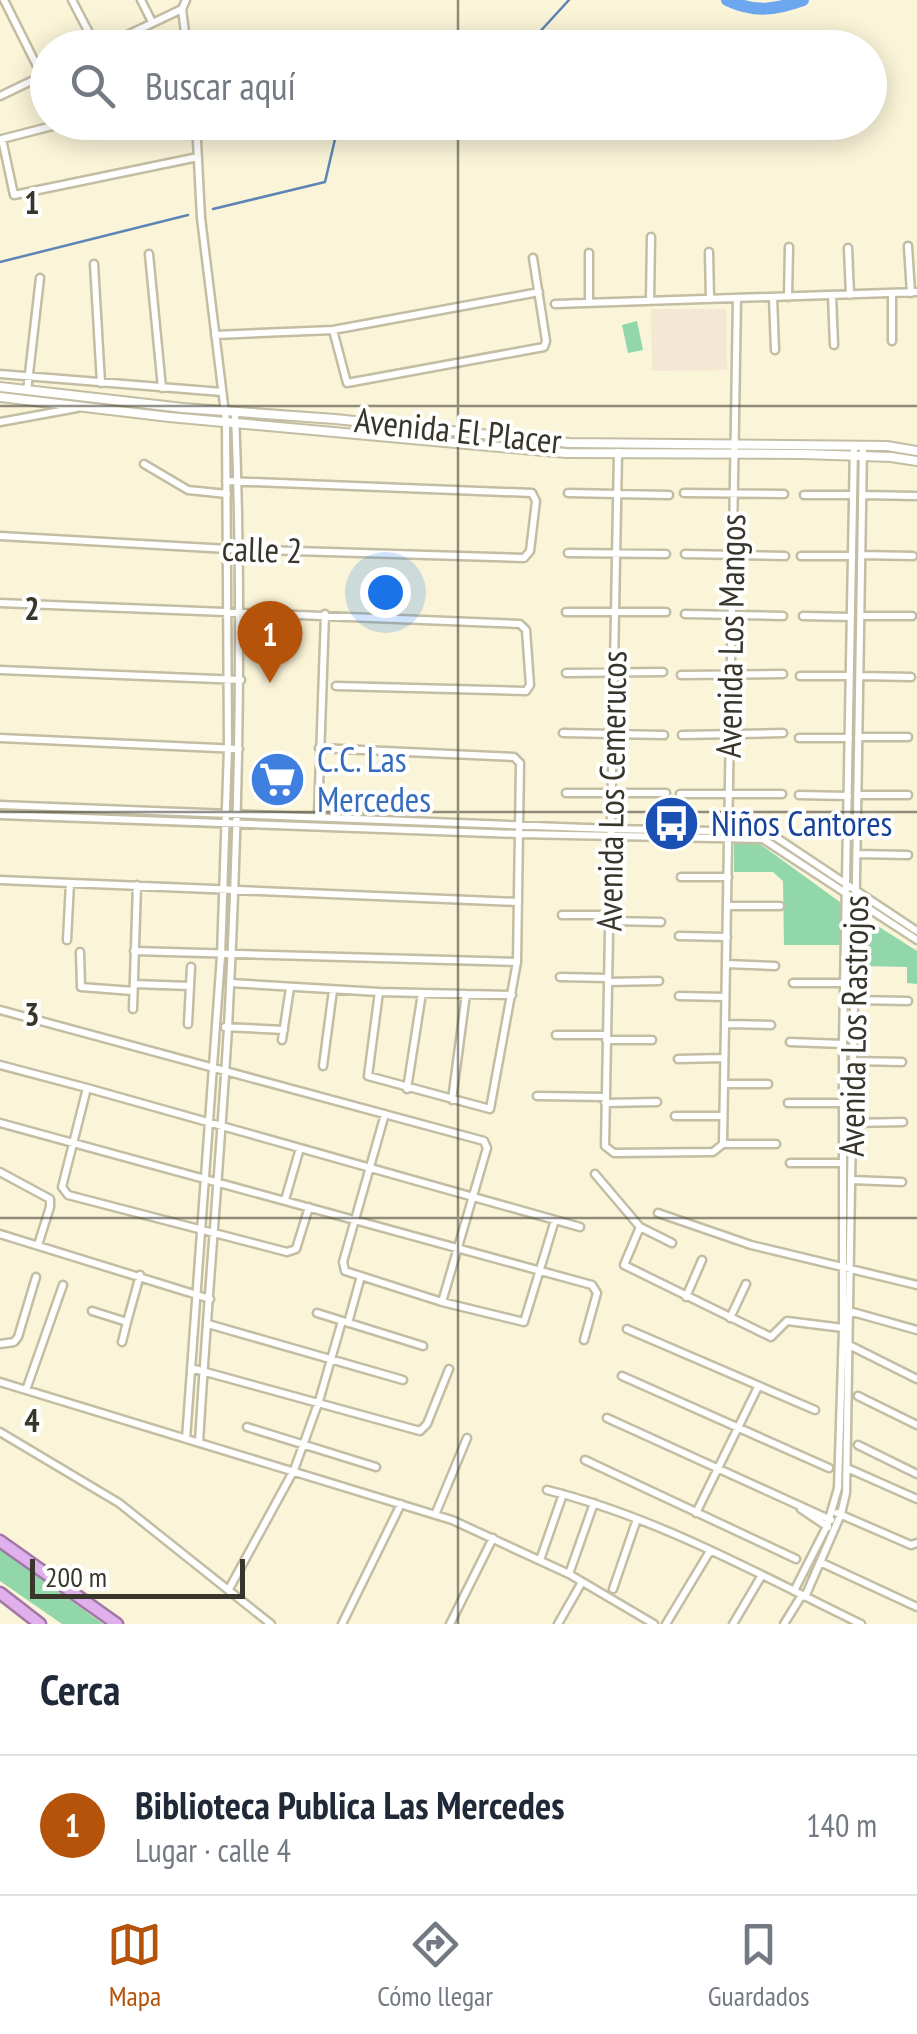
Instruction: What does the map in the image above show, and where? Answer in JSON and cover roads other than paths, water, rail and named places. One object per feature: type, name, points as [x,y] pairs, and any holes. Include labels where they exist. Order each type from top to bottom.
[{"type":"highway","points":[[0,1541],[117,1624]]},
{"type":"highway","points":[[0,1593],[40,1624]]},
{"type":"street","points":[[4,0],[30,47]]},
{"type":"street","points":[[72,0],[89,30]]},
{"type":"street","points":[[141,0],[152,22]]},
{"type":"street","points":[[185,30],[182,9],[186,0]]},
{"type":"street","points":[[136,30],[182,9]]},
{"type":"street","points":[[0,96],[30,81]]},
{"type":"street","points":[[30,132],[2,139],[14,195],[198,156]]},
{"type":"street","points":[[197,140],[201,218],[222,392],[230,417],[238,482],[241,612],[232,956],[199,1443]]},
{"type":"street","points":[[650,301],[651,237]]},
{"type":"street","points":[[554,304],[914,293],[908,246]]},
{"type":"street","points":[[788,297],[789,247]]},
{"type":"street","points":[[848,248],[850,295]]},
{"type":"street","points":[[709,252],[710,299]]},
{"type":"street","points":[[589,253],[589,303]]},
{"type":"street","points":[[149,254],[162,388]]},
{"type":"street","points":[[333,330],[347,383],[544,347],[533,258]]},
{"type":"street","points":[[94,264],[101,383]]},
{"type":"street","points":[[27,401],[40,278]]},
{"type":"street","points":[[216,335],[333,330],[539,292]]},
{"type":"street","points":[[892,294],[892,341]]},
{"type":"street","points":[[832,295],[834,346]]},
{"type":"street","points":[[773,297],[775,350]]},
{"type":"street","name":"Avenida Los Mangos","points":[[722,1144],[737,298]]},
{"type":"street","points":[[0,374],[222,392]]},
{"type":"street","name":"Avenida El Placer","points":[[0,387],[552,452],[734,450]]},
{"type":"street","name":"Avenida El Placer","points":[[0,397],[82,408],[335,419],[500,438],[734,450],[917,450]]},
{"type":"street","points":[[0,422],[82,408]]},
{"type":"street","points":[[186,1439],[222,956],[228,748],[226,481],[230,417]]},
{"type":"street","name":"Avenida Los Cemerucos","points":[[618,443],[605,1146],[614,1152],[706,1153],[722,1144]]},
{"type":"street","name":"Avenida El Placer","points":[[859,452],[917,461]]},
{"type":"street","name":"Avenida Los Rastrojos","points":[[801,1594],[846,1493],[843,1044],[847,883],[860,676],[852,556],[853,495],[859,452]]},
{"type":"street","name":"Avenida Los Rastrojos","points":[[854,737],[850,676],[864,496],[859,452]]},
{"type":"street","points":[[144,464],[188,490],[227,494]]},
{"type":"street","points":[[226,481],[238,482]]},
{"type":"street","name":"calle 2","points":[[0,536],[228,549],[528,556],[536,501],[532,494],[238,482]]},
{"type":"street","points":[[568,493],[669,494]]},
{"type":"street","points":[[684,493],[784,494]]},
{"type":"street","points":[[804,495],[853,495]]},
{"type":"street","points":[[864,496],[916,496]]},
{"type":"street","points":[[568,552],[666,554]]},
{"type":"street","points":[[685,554],[786,556]]},
{"type":"street","points":[[801,556],[852,556]]},
{"type":"street","points":[[862,556],[914,556]]},
{"type":"street","points":[[0,603],[520,624],[526,630],[530,684],[526,691],[336,686]]},
{"type":"street","points":[[566,612],[666,612]]},
{"type":"street","points":[[318,816],[325,614]]},
{"type":"street","points":[[685,614],[782,616]]},
{"type":"street","points":[[803,616],[912,616]]},
{"type":"street","points":[[0,670],[241,680]]},
{"type":"street","points":[[566,673],[662,672]]},
{"type":"street","points":[[681,675],[783,674]]},
{"type":"street","points":[[800,676],[850,676]]},
{"type":"street","points":[[860,676],[911,677]]},
{"type":"street","points":[[563,733],[664,735]]},
{"type":"street","points":[[682,735],[784,733]]},
{"type":"street","points":[[799,738],[908,737]]},
{"type":"street","points":[[0,738],[240,749]]},
{"type":"street","points":[[320,748],[514,757],[520,764],[516,962],[492,1106],[486,1110],[368,1076],[379,992]]},
{"type":"street","points":[[566,793],[666,793]]},
{"type":"street","points":[[680,794],[782,794]]},
{"type":"street","points":[[798,795],[908,795]]},
{"type":"street","name":"Avenida Los Rastrojos","points":[[846,1269],[852,1180],[857,890],[853,795]]},
{"type":"street","points":[[0,805],[238,812],[519,830]]},
{"type":"street","points":[[0,815],[612,833],[772,833],[917,931]]},
{"type":"street","points":[[728,833],[766,840],[917,940]]},
{"type":"street","points":[[856,854],[908,855]]},
{"type":"street","points":[[681,878],[728,877]]},
{"type":"street","points":[[0,880],[518,902]]},
{"type":"street","points":[[66,940],[70,882]]},
{"type":"street","points":[[133,1009],[137,886]]},
{"type":"street","points":[[727,906],[780,906]]},
{"type":"street","points":[[562,915],[661,922]]},
{"type":"street","points":[[680,936],[727,937]]},
{"type":"street","points":[[134,951],[516,962]]},
{"type":"street","points":[[80,952],[81,987],[190,986]]},
{"type":"street","points":[[726,964],[775,966]]},
{"type":"street","points":[[188,1024],[191,968]]},
{"type":"street","points":[[560,977],[660,981]]},
{"type":"street","points":[[230,983],[512,995]]},
{"type":"street","points":[[793,983],[845,983]]},
{"type":"street","points":[[282,1040],[290,988]]},
{"type":"street","points":[[323,1066],[333,990]]},
{"type":"street","points":[[408,1089],[422,993]]},
{"type":"street","points":[[452,1100],[466,994]]},
{"type":"street","points":[[679,996],[725,997]]},
{"type":"street","points":[[855,1000],[908,1001]]},
{"type":"street","points":[[0,1010],[487,1144],[442,1302]]},
{"type":"street","points":[[725,1024],[771,1025]]},
{"type":"street","points":[[216,1026],[284,1030]]},
{"type":"street","points":[[556,1035],[652,1040]]},
{"type":"street","points":[[790,1042],[843,1044]]},
{"type":"street","points":[[678,1058],[724,1058]]},
{"type":"street","points":[[854,1061],[902,1062]]},
{"type":"street","points":[[0,1065],[580,1227]]},
{"type":"street","points":[[724,1084],[768,1084]]},
{"type":"street","points":[[87,1088],[63,1192],[214,1236],[292,1252],[309,1207]]},
{"type":"street","points":[[538,1096],[657,1102]]},
{"type":"street","points":[[788,1103],[844,1103]]},
{"type":"street","points":[[385,1114],[342,1267],[442,1302],[524,1322],[555,1220]]},
{"type":"street","points":[[674,1116],[723,1116]]},
{"type":"street","points":[[852,1123],[904,1122]]},
{"type":"street","points":[[0,1123],[355,1218],[596,1288],[584,1340]]},
{"type":"street","points":[[722,1144],[776,1144]]},
{"type":"street","points":[[285,1200],[300,1148]]},
{"type":"street","points":[[790,1163],[842,1163]]},
{"type":"street","points":[[0,1172],[50,1198],[38,1245]]},
{"type":"street","points":[[595,1174],[640,1228],[672,1243]]},
{"type":"street","points":[[852,1180],[902,1182]]},
{"type":"street","points":[[658,1213],[752,1245],[917,1285]]},
{"type":"street","points":[[640,1228],[625,1260],[627,1269],[686,1298],[771,1337],[787,1321],[846,1328]]},
{"type":"street","points":[[0,1234],[210,1299]]},
{"type":"street","points":[[686,1298],[702,1260]]},
{"type":"street","points":[[122,1342],[140,1276]]},
{"type":"street","points":[[229,1588],[294,1470],[361,1276]]},
{"type":"street","points":[[0,1344],[14,1342],[18,1336],[36,1277]]},
{"type":"street","points":[[730,1318],[746,1284]]},
{"type":"street","points":[[26,1390],[63,1285]]},
{"type":"street","points":[[846,1310],[917,1330]]},
{"type":"street","points":[[92,1311],[128,1322]]},
{"type":"street","points":[[317,1313],[423,1346]]},
{"type":"street","points":[[207,1324],[403,1380]]},
{"type":"street","points":[[628,1329],[815,1410]]},
{"type":"street","points":[[846,1344],[917,1379]]},
{"type":"street","name":"Avenida Los Rastrojos","points":[[801,1594],[820,1562],[833,1520],[846,1344]]},
{"type":"street","points":[[190,1368],[420,1431],[427,1424],[449,1369]]},
{"type":"street","points":[[622,1376],[828,1468]]},
{"type":"street","points":[[0,1382],[435,1515],[569,1574],[654,1624]]},
{"type":"street","points":[[696,1513],[758,1387]]},
{"type":"street","points":[[858,1396],[917,1425]]},
{"type":"street","points":[[607,1418],[833,1520],[911,1546],[917,1543]]},
{"type":"street","points":[[247,1427],[376,1467]]},
{"type":"street","points":[[0,1432],[119,1503],[271,1624]]},
{"type":"street","points":[[435,1515],[468,1438]]},
{"type":"street","points":[[858,1445],[917,1474]]},
{"type":"street","points":[[585,1460],[796,1559]]},
{"type":"street","points":[[847,1468],[917,1499]]},
{"type":"street","points":[[547,1490],[594,1503],[710,1551],[861,1624]]},
{"type":"street","points":[[540,1560],[563,1494]]},
{"type":"street","points":[[569,1574],[594,1503]]},
{"type":"street","points":[[342,1624],[401,1504]]},
{"type":"street","points":[[614,1589],[637,1520]]},
{"type":"street","points":[[450,1624],[492,1538]]},
{"type":"street","points":[[666,1624],[710,1551]]},
{"type":"street","points":[[820,1562],[917,1608]]},
{"type":"street","points":[[733,1624],[762,1575]]},
{"type":"street","points":[[558,1624],[582,1582]]},
{"type":"street","points":[[784,1624],[801,1594]]},
{"type":"waterway","points":[[542,30],[569,0]]},
{"type":"waterway","points":[[727,0],[765,9],[803,0]]},
{"type":"waterway","points":[[213,209],[325,182],[335,140]]},
{"type":"waterway","points":[[0,262],[188,215]]},
{"type":"place","name":"Biblioteca Publica Las Mercedes","points":[[270,683]]},
{"type":"place","name":"C.C. Las Mercedes","points":[[278,780]]},
{"type":"place","name":"Niños Cantores","points":[[672,824]]}]
